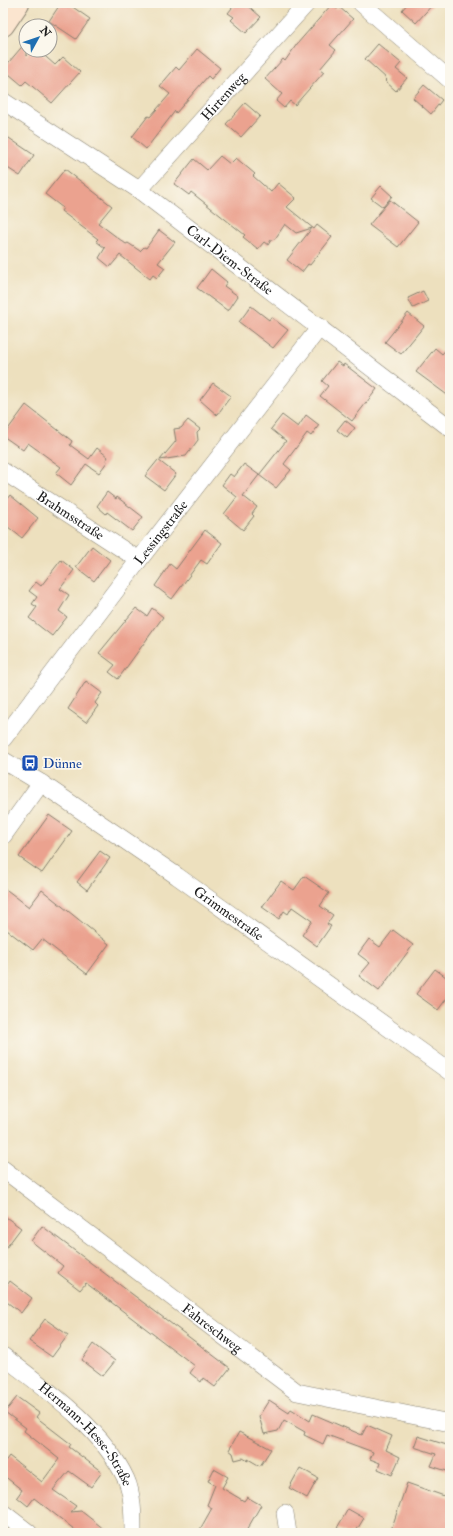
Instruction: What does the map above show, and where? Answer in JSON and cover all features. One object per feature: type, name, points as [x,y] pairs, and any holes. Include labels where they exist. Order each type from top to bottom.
[{"type":"street","points":[[3,25],[18,3]]},
{"type":"street","name":"Hirtenweg","points":[[139,190],[307,3]]},
{"type":"street","points":[[361,3],[450,80]]},
{"type":"street","name":"Carl-Diem-Straße","points":[[3,101],[139,190],[450,428]]},
{"type":"street","name":"Lessingstraße","points":[[3,739],[139,560],[320,328]]},
{"type":"street","name":"Brahmsstraße","points":[[3,471],[139,560]]},
{"type":"street","name":"Grimmestraße","points":[[3,760],[41,783],[177,876],[450,1072]]},
{"type":"street","points":[[3,836],[41,783]]},
{"type":"street","name":"Fahreschweg","points":[[3,1169],[297,1392],[450,1423]]},
{"type":"street","name":"Hermann-Hesse-Straße","points":[[3,1356],[53,1394],[92,1432],[112,1456],[126,1480],[133,1514],[133,1533]]},
{"type":"street","points":[[3,1513],[29,1533]]},
{"type":"street","points":[[284,1513],[288,1533]]},
{"type":"building","points":[[61,3],[67,3],[90,19],[76,39],[58,27],[58,18],[51,18]]},
{"type":"building","points":[[236,3],[245,3],[261,17],[246,33],[231,20],[234,17],[228,13]]},
{"type":"building","points":[[408,3],[434,3],[416,23],[402,10]]},
{"type":"building","points":[[332,4],[337,9],[339,7],[353,19],[330,45],[336,50],[320,69],[324,72],[295,105],[290,101],[284,108],[276,101],[282,94],[265,79],[283,59],[285,61],[297,44]]},
{"type":"building","points":[[378,44],[401,63],[396,69],[407,78],[396,91],[385,81],[387,79],[365,59]]},
{"type":"building","points":[[197,49],[220,68],[211,79],[208,76],[176,113],[175,111],[146,149],[132,137],[148,116],[150,117],[170,94],[160,86],[176,67],[179,70]]},
{"type":"building","points":[[18,51],[18,58],[47,58],[55,65],[63,57],[80,72],[52,103],[26,81],[22,85],[3,69]]},
{"type":"building","points":[[424,85],[442,100],[431,114],[413,98]]},
{"type":"building","points":[[245,103],[260,116],[241,137],[226,124]]},
{"type":"building","points":[[3,134],[34,155],[20,176],[3,165]]},
{"type":"building","points":[[220,156],[230,164],[236,158],[255,174],[253,176],[271,192],[278,183],[296,198],[287,207],[314,229],[317,225],[332,237],[310,265],[308,264],[302,272],[287,260],[312,228],[296,233],[285,224],[275,239],[271,240],[268,245],[264,242],[258,249],[243,237],[245,235],[191,192],[189,195],[174,184],[194,159],[207,170]]},
{"type":"building","points":[[65,169],[112,206],[98,223],[126,244],[128,243],[140,251],[144,247],[146,248],[159,230],[175,242],[158,263],[165,268],[157,278],[153,275],[150,279],[120,255],[110,267],[99,258],[105,248],[96,241],[98,239],[61,211],[63,208],[45,194]]},
{"type":"building","points":[[381,186],[392,196],[383,207],[371,198]]},
{"type":"building","points":[[390,200],[418,222],[398,247],[369,225]]},
{"type":"building","points":[[211,269],[227,282],[224,286],[238,296],[228,311],[197,288]]},
{"type":"building","points":[[423,291],[428,301],[413,308],[408,298]]},
{"type":"building","points":[[251,306],[269,320],[271,317],[288,330],[273,348],[239,322]]},
{"type":"building","points":[[408,313],[424,326],[401,354],[385,342]]},
{"type":"building","points":[[450,345],[450,397],[416,372],[435,348],[442,354]]},
{"type":"building","points":[[337,362],[343,366],[344,364],[377,389],[352,421],[320,396],[328,386],[322,381]]},
{"type":"building","points":[[213,383],[231,396],[217,415],[200,400]]},
{"type":"building","points":[[26,405],[72,441],[70,445],[89,459],[97,448],[108,457],[106,460],[107,462],[99,473],[86,464],[71,485],[56,473],[61,467],[28,443],[23,450],[3,436]]},
{"type":"building","points":[[282,415],[298,427],[306,415],[319,425],[311,436],[307,433],[284,464],[291,470],[276,488],[259,475],[286,441],[271,429]]},
{"type":"building","points":[[188,420],[200,429],[197,432],[198,440],[186,456],[160,460],[176,441],[174,429],[181,428]]},
{"type":"building","points":[[345,420],[355,428],[347,438],[337,430]]},
{"type":"building","points":[[158,460],[176,474],[164,490],[145,476]]},
{"type":"building","points":[[244,464],[259,475],[243,496],[257,507],[252,514],[254,516],[243,530],[224,514],[237,497],[222,485],[230,474],[234,477]]},
{"type":"building","points":[[107,492],[116,499],[117,497],[143,517],[132,531],[107,512],[106,514],[97,506]]},
{"type":"building","points":[[10,495],[38,518],[22,538],[3,523],[3,504]]},
{"type":"building","points":[[205,530],[222,543],[207,564],[201,560],[172,599],[155,586],[170,564],[176,569]]},
{"type":"building","points":[[92,546],[110,560],[94,581],[76,567]]},
{"type":"building","points":[[61,560],[74,570],[60,589],[69,595],[59,611],[67,617],[52,636],[29,618],[37,607],[32,604],[37,597],[29,591],[36,582],[41,586]]},
{"type":"building","points":[[136,608],[147,616],[152,608],[163,617],[118,679],[109,672],[115,665],[99,653]]},
{"type":"building","points":[[86,681],[102,693],[95,703],[98,706],[86,722],[68,709]]},
{"type":"building","points":[[49,815],[72,831],[42,873],[19,857]]},
{"type":"building","points":[[100,851],[110,858],[87,890],[77,882]]},
{"type":"building","points":[[304,876],[329,893],[320,906],[333,915],[327,924],[331,926],[317,946],[302,935],[312,921],[292,907],[288,914],[284,911],[279,919],[262,907],[281,881],[294,890]]},
{"type":"building","points":[[3,887],[29,907],[42,890],[109,944],[87,974],[42,939],[33,950],[3,927]]},
{"type":"building","points":[[393,930],[413,945],[379,991],[359,976],[370,963],[358,954],[369,939],[380,947]]},
{"type":"building","points":[[435,969],[450,980],[450,994],[438,1010],[416,994]]},
{"type":"building","points":[[3,1215],[21,1228],[3,1252]]},
{"type":"building","points":[[42,1226],[230,1368],[215,1387],[203,1378],[201,1382],[190,1373],[195,1366],[86,1283],[80,1290],[58,1273],[63,1266],[31,1241]]},
{"type":"building","points":[[10,1281],[32,1298],[21,1313],[3,1299],[3,1291]]},
{"type":"building","points":[[45,1319],[68,1335],[52,1357],[29,1341]]},
{"type":"building","points":[[93,1344],[115,1361],[103,1376],[82,1360]]},
{"type":"building","points":[[17,1397],[39,1413],[36,1417],[71,1444],[69,1447],[102,1472],[91,1487],[69,1471],[53,1490],[76,1506],[71,1512],[81,1511],[109,1533],[79,1533],[34,1498],[28,1506],[17,1497],[22,1490],[3,1475],[3,1464],[9,1456],[42,1482],[59,1459],[24,1431],[26,1428],[5,1412]]},
{"type":"building","points":[[269,1400],[289,1413],[291,1409],[310,1421],[313,1414],[362,1435],[367,1425],[392,1436],[386,1450],[400,1457],[392,1475],[378,1469],[380,1463],[370,1459],[373,1452],[327,1435],[323,1444],[304,1435],[305,1432],[284,1420],[278,1431],[264,1434],[259,1416]]},
{"type":"building","points":[[239,1432],[271,1449],[260,1466],[248,1459],[248,1461],[243,1458],[235,1460],[233,1453],[229,1450]]},
{"type":"building","points":[[418,1436],[450,1446],[450,1472],[431,1466],[436,1454],[414,1447]]},
{"type":"building","points":[[300,1468],[318,1478],[307,1498],[289,1488]]},
{"type":"building","points":[[214,1469],[228,1477],[222,1488],[244,1501],[247,1497],[261,1505],[245,1533],[198,1533],[212,1508],[207,1505],[215,1485],[208,1481]]},
{"type":"building","points":[[407,1483],[450,1498],[450,1533],[390,1533]]},
{"type":"building","points":[[348,1509],[364,1518],[355,1533],[346,1533],[337,1528]]},
{"type":"place","name":"Dünne","points":[[30,763]]}]
